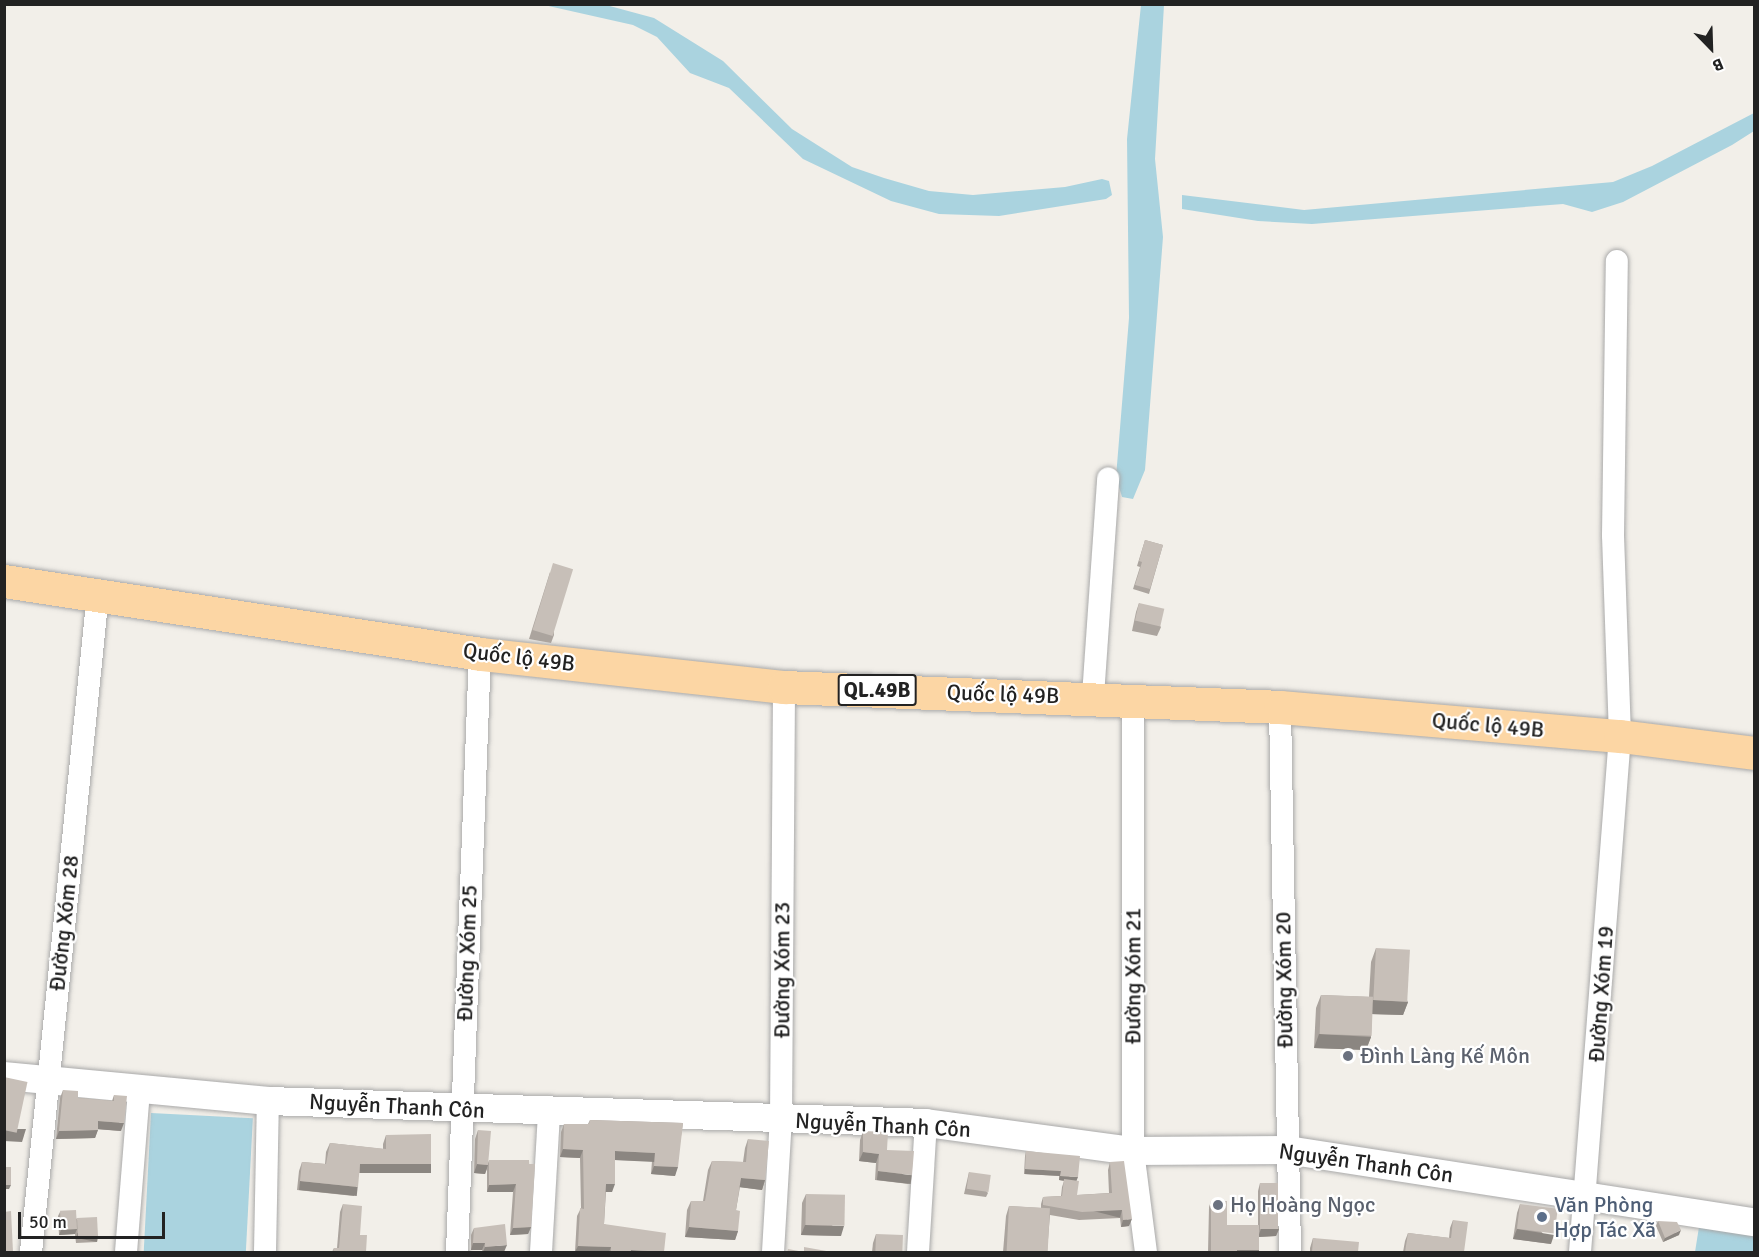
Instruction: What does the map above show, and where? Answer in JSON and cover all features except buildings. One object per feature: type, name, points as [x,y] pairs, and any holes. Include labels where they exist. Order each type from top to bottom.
[{"type":"main road","name":"Quốc lộ 49B","points":[[4,581],[98,593],[480,654],[784,687],[1093,696],[1280,707],[1620,736],[1755,753]]},
{"type":"street","name":"Đường Xóm 19","points":[[1580,1252],[1620,736],[1613,535],[1617,261]]},
{"type":"street","points":[[1093,696],[1108,479]]},
{"type":"street","name":"Đường Xóm 28","points":[[31,1252],[98,593]]},
{"type":"street","name":"Đường Xóm 25","points":[[457,1252],[460,1110],[480,654]]},
{"type":"street","name":"Đường Xóm 23","points":[[773,1252],[781,1119],[784,687]]},
{"type":"street","name":"Đường Xóm 21","points":[[1133,699],[1133,1151],[1146,1252]]},
{"type":"street","name":"Đường Xóm 20","points":[[1280,707],[1290,1252]]},
{"type":"street","name":"Nguyễn Thanh Côn","points":[[4,1076],[268,1101],[460,1110],[926,1123],[1133,1151],[1287,1150],[1585,1194],[1755,1222]]},
{"type":"street","points":[[126,1252],[139,1089]]},
{"type":"street","points":[[265,1252],[268,1101]]},
{"type":"street","points":[[541,1252],[549,1112]]},
{"type":"street","points":[[918,1252],[926,1123]]},
{"type":"water","points":[[544,5],[606,5],[654,18],[723,61],[792,129],[852,167],[884,178],[929,191],[973,195],[1065,187],[1102,179],[1109,181],[1112,195],[1106,199],[999,216],[939,214],[891,201],[803,159],[729,88],[690,73],[657,37],[633,25]]},
{"type":"water","points":[[1141,5],[1164,5],[1155,159],[1163,237],[1145,470],[1133,499],[1122,497],[1116,477],[1129,318],[1127,139]]},
{"type":"water","points":[[1754,113],[1754,131],[1732,145],[1623,202],[1592,212],[1563,204],[1312,224],[1258,221],[1182,209],[1182,195],[1304,210],[1613,182],[1652,166]]},
{"type":"water","points":[[151,1113],[253,1118],[246,1252],[144,1252]]},
{"type":"water","points":[[1699,1227],[1754,1229],[1754,1252],[1695,1252]]},
{"type":"place","name":"Đình Làng Kế Môn","points":[[1348,1056]]},
{"type":"place","name":"Họ Hoàng Ngọc","points":[[1218,1205]]},
{"type":"place","name":"Văn Phòng Hợp Tác Xã","points":[[1542,1217]]}]
